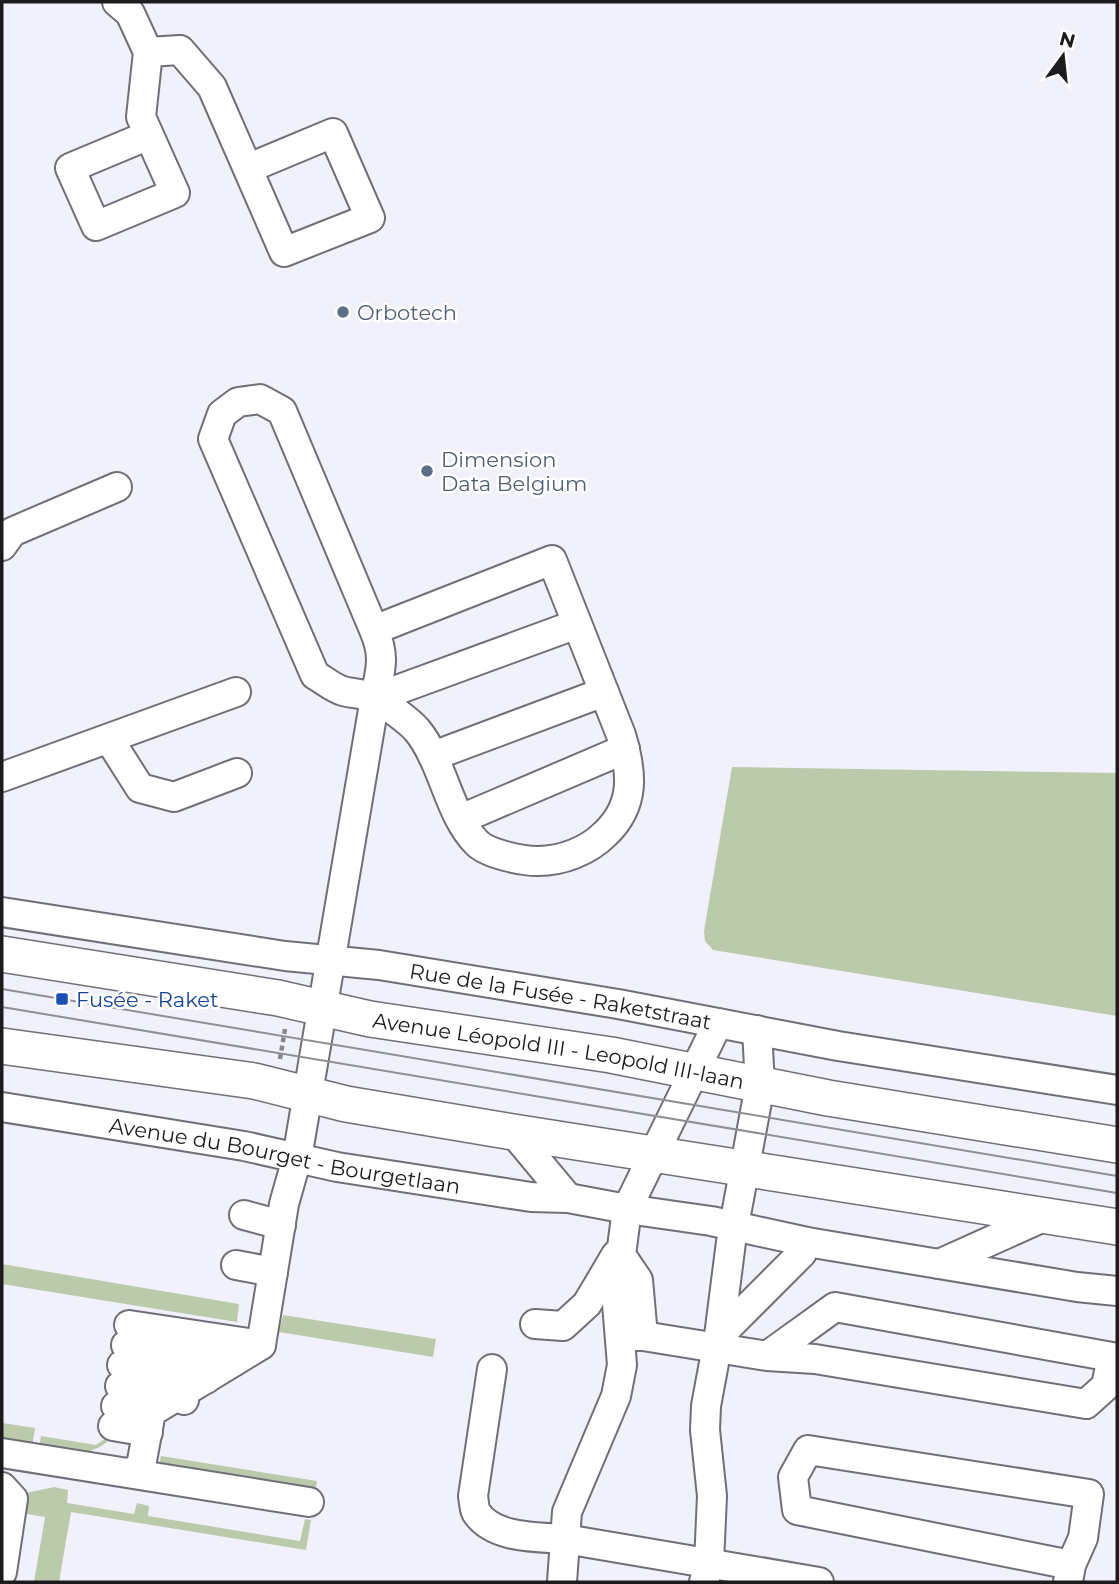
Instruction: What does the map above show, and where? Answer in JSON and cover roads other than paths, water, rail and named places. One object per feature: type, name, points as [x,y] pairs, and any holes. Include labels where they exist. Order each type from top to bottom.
[{"type":"main road","name":"Avenue Léopold III - Leopold III-laan","points":[[2,954],[278,998],[370,1019],[611,1055],[828,1098],[1117,1145]]},
{"type":"main road","points":[[2,1046],[254,1081],[346,1104],[1117,1227]]},
{"type":"street","points":[[117,2],[130,13],[148,52],[141,117],[149,135]]},
{"type":"street","points":[[148,52],[180,50],[212,87],[284,252],[370,218],[333,132],[249,168]]},
{"type":"street","points":[[252,1357],[297,1157],[331,960],[375,698],[382,658],[374,630],[282,411],[260,398],[238,402],[222,414],[213,439],[315,675],[341,690],[375,698],[416,729],[433,756],[461,819],[478,845],[502,855],[528,861],[552,861],[586,850],[606,834],[620,815],[631,785],[625,749],[552,560],[374,630]]},
{"type":"street","points":[[2,545],[12,532],[117,488]]},
{"type":"street","points":[[375,698],[577,624]]},
{"type":"street","points":[[2,777],[236,692]]},
{"type":"street","points":[[433,756],[604,692]]},
{"type":"street","points":[[109,739],[140,788],[174,797],[237,773]]},
{"type":"street","points":[[461,819],[625,749]]},
{"type":"street","name":"Rue de la Fusée - Raketstraat","points":[[2,912],[285,956],[420,972],[618,1004],[838,1046],[1117,1090]]},
{"type":"street","points":[[535,1324],[563,1326],[587,1304],[621,1251],[626,1209],[718,1023]]},
{"type":"street","points":[[706,1572],[712,1496],[705,1430],[706,1406],[734,1226],[760,1085],[757,1030]]},
{"type":"street","name":"Avenue du Bourget - Bourgetlaan","points":[[2,1107],[244,1146],[337,1167],[518,1195],[568,1198],[734,1226],[807,1242],[1077,1287],[1117,1291]]},
{"type":"street","points":[[513,1132],[568,1198]]},
{"type":"street","points":[[244,1215],[281,1225]]},
{"type":"street","points":[[939,1264],[1046,1216]]},
{"type":"street","points":[[718,1342],[802,1253],[807,1242]]},
{"type":"street","points":[[562,1582],[567,1512],[616,1396],[622,1365],[632,1336],[638,1280],[621,1251]]},
{"type":"street","points":[[236,1265],[273,1272]]},
{"type":"street","points":[[632,1336],[718,1342],[766,1356],[815,1359],[1086,1404],[1106,1386],[1112,1357],[835,1307],[766,1356]]},
{"type":"street","points":[[121,1375],[252,1357]]},
{"type":"street","points":[[121,1375],[205,1378],[252,1357]]},
{"type":"street","points":[[492,1369],[473,1496],[475,1511],[492,1528],[525,1536],[565,1539],[706,1572],[819,1582]]},
{"type":"street","points":[[121,1375],[186,1402]]},
{"type":"street","points":[[121,1375],[150,1422],[141,1466],[131,1473]]},
{"type":"street","points":[[150,1422],[186,1402],[205,1378]]},
{"type":"street","points":[[808,1450],[1089,1494],[1083,1538],[1070,1574],[797,1510],[793,1477],[808,1450]]},
{"type":"street","points":[[3,1462],[131,1473],[309,1502]]},
{"type":"street","points":[[2,1487],[13,1499],[2,1572]]},
{"type":"tram line","points":[[2,989],[1117,1176]]},
{"type":"tram line","points":[[2,1007],[1117,1193]]},
{"type":"place","name":"Orbotech","points":[[343,312]]},
{"type":"place","name":"Dimension Data Belgium","points":[[427,471]]},
{"type":"place","name":"Fusée - Raket","points":[[62,999]]}]
